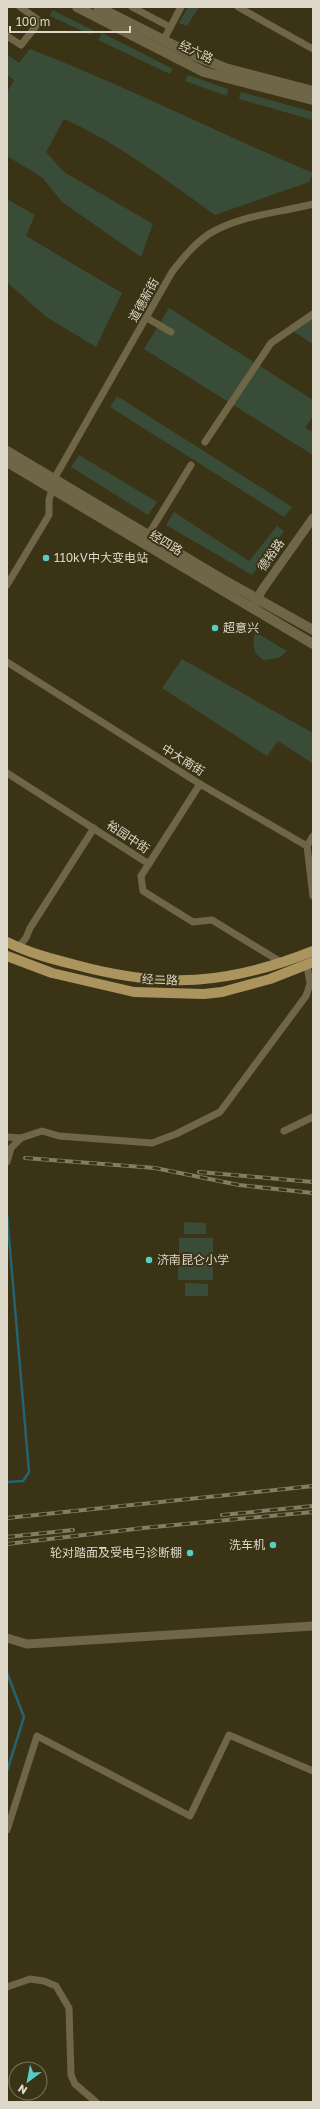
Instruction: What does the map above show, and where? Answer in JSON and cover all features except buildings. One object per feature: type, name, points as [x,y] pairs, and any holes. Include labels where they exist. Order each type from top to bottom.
[{"type":"main road","name":"经六路","points":[[77,7],[204,72],[313,100]]},
{"type":"main road","name":"经六路","points":[[98,7],[163,41],[225,68],[313,91]]},
{"type":"main road","name":"经四路","points":[[7,451],[53,484],[252,608],[313,644]]},
{"type":"main road","name":"经四路","points":[[7,462],[53,484],[148,535],[313,630]]},
{"type":"main road","name":"经二路","points":[[7,942],[48,958],[121,976],[162,981],[219,979],[241,975],[313,951]]},
{"type":"main road","name":"经二路","points":[[7,956],[52,973],[134,992],[204,994],[222,992],[270,979],[310,964]]},
{"type":"street","points":[[7,36],[21,45],[40,21],[20,7]]},
{"type":"street","points":[[132,7],[170,27]]},
{"type":"street","points":[[163,41],[181,7]]},
{"type":"street","points":[[238,7],[313,50]]},
{"type":"street","name":"道德新街","points":[[53,484],[172,272],[188,252],[209,234],[239,221],[313,204]]},
{"type":"street","points":[[205,442],[270,344],[313,314]]},
{"type":"street","points":[[147,318],[171,332]]},
{"type":"street","points":[[148,535],[190,465]]},
{"type":"street","points":[[7,585],[49,515],[49,500],[53,484]]},
{"type":"street","name":"德裕路","points":[[252,608],[256,598],[313,518]]},
{"type":"street","name":"中大南街","points":[[7,662],[200,784],[307,846]]},
{"type":"street","points":[[7,773],[94,828]]},
{"type":"street","name":"裕园中街","points":[[18,947],[26,938],[30,928],[94,828],[149,864],[200,784]]},
{"type":"street","points":[[313,836],[307,846],[313,896]]},
{"type":"street","points":[[149,864],[141,876],[143,891],[193,922],[212,920],[281,962]]},
{"type":"street","points":[[7,1137],[21,1138],[42,1131],[59,1136],[152,1143],[220,1112],[306,996],[312,984],[310,964]]},
{"type":"street","points":[[284,1131],[313,1117]]},
{"type":"street","points":[[7,1162],[11,1148],[21,1138]]},
{"type":"street","points":[[7,1638],[27,1644],[313,1626]]},
{"type":"street","points":[[7,1830],[36,1736],[190,1816],[229,1735],[313,1771]]},
{"type":"street","points":[[7,1988],[30,1979],[44,1981],[56,1986],[68,2008],[71,2075],[75,2084],[96,2102]]},
{"type":"green space","points":[[188,7],[199,7],[187,26],[179,23]]},
{"type":"green space","points":[[52,10],[93,30],[91,35],[50,16]]},
{"type":"green space","points":[[102,33],[173,69],[170,74],[98,40]]},
{"type":"green space","points":[[30,49],[101,78],[313,173],[309,182],[215,215],[123,151],[104,139],[64,119],[46,152],[64,172],[153,224],[141,257],[62,202],[43,178],[7,156],[7,92],[14,80],[7,75],[7,54],[19,63]]},
{"type":"green space","points":[[188,75],[228,89],[227,96],[185,81]]},
{"type":"green space","points":[[241,92],[313,112],[313,120],[239,99]]},
{"type":"green space","points":[[7,199],[35,215],[26,236],[122,293],[96,347],[45,316],[7,282]]},
{"type":"green space","points":[[169,308],[313,400],[313,416],[305,428],[313,432],[313,455],[144,349]]},
{"type":"green space","points":[[313,318],[313,344],[291,330]]},
{"type":"green space","points":[[117,396],[292,507],[284,517],[110,407]]},
{"type":"green space","points":[[79,455],[157,502],[148,515],[71,467]]},
{"type":"green space","points":[[174,512],[249,561],[277,526],[284,531],[252,575],[166,525]]},
{"type":"green space","points":[[255,632],[287,651],[279,658],[264,660],[260,658],[254,649]]},
{"type":"green space","points":[[182,659],[313,733],[312,763],[278,741],[267,756],[162,688]]},
{"type":"green space","points":[[184,1222],[206,1223],[206,1234],[184,1234]]},
{"type":"green space","points":[[179,1238],[213,1238],[213,1258],[179,1258]]},
{"type":"green space","points":[[178,1261],[213,1261],[213,1280],[178,1280]]},
{"type":"green space","points":[[185,1283],[208,1284],[208,1296],[185,1296]]},
{"type":"waterway","points":[[7,1214],[29,1472],[23,1481],[7,1482]]},
{"type":"waterway","points":[[7,1673],[24,1717],[7,1771]]},
{"type":"railway","points":[[25,1158],[155,1168],[239,1185],[313,1193]]},
{"type":"railway","points":[[199,1172],[313,1182]]},
{"type":"railway","points":[[7,1518],[313,1486]]},
{"type":"railway","points":[[222,1515],[313,1506]]},
{"type":"railway","points":[[7,1544],[143,1528],[313,1512]]},
{"type":"railway","points":[[7,1537],[73,1530]]},
{"type":"place","name":"110kV中大变电站","points":[[46,558]]},
{"type":"place","name":"超意兴","points":[[215,628]]},
{"type":"place","name":"济南昆仑小学","points":[[149,1260]]},
{"type":"place","name":"洗车机","points":[[273,1545]]},
{"type":"place","name":"轮对踏面及受电弓诊断棚","points":[[190,1553]]}]
